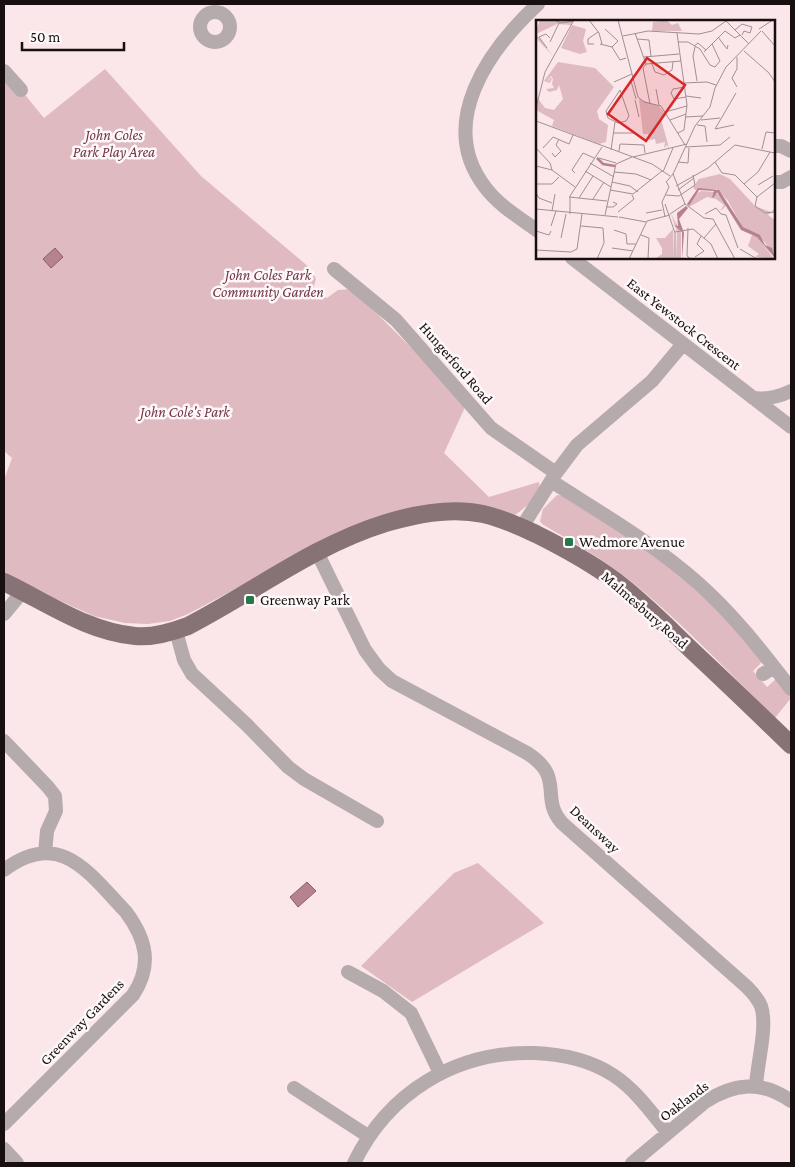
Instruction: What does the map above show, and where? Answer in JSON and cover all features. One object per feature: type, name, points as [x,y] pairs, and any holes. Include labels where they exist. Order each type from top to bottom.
[{"type":"main road","name":"Malmesbury Road","points":[[4,582],[78,620],[117,633],[149,636],[176,631],[206,617],[317,552],[353,535],[385,523],[427,514],[465,511],[483,514],[522,528],[573,554],[613,580],[647,608],[791,745]]},
{"type":"street","points":[[536,230],[498,201],[486,188],[474,170],[465,142],[464,131],[468,109],[484,70],[505,38],[538,4]]},
{"type":"street","points":[[4,71],[21,90]]},
{"type":"street","points":[[775,146],[781,146],[791,151]]},
{"type":"street","points":[[775,182],[782,182],[791,177]]},
{"type":"street","name":"East Yewstock Crescent","points":[[573,259],[791,427]]},
{"type":"street","name":"Hungerford Road","points":[[334,269],[396,320],[491,428],[554,477]]},
{"type":"street","points":[[522,528],[577,445],[652,381],[683,344]]},
{"type":"street","points":[[753,398],[766,400],[791,391]]},
{"type":"street","points":[[554,477],[687,574],[736,620],[769,671],[791,689]]},
{"type":"street","name":"Deansway","points":[[317,552],[364,647],[378,669],[392,681],[538,760],[549,773],[553,807],[562,823],[756,997],[761,1006],[764,1025],[756,1086]]},
{"type":"street","points":[[4,614],[22,591]]},
{"type":"street","points":[[176,631],[184,660],[192,674],[247,725],[288,767],[304,779],[377,821]]},
{"type":"street","points":[[4,741],[55,796],[56,811],[47,831],[45,852],[25,857],[4,870]]},
{"type":"street","name":"Greenway Gardens","points":[[4,1124],[127,1001],[138,988],[146,961],[143,943],[126,912],[76,862],[63,856],[45,852]]},
{"type":"street","points":[[348,972],[366,980],[383,991],[411,1013],[440,1073]]},
{"type":"street","points":[[354,1163],[368,1136],[404,1097],[440,1073],[463,1063],[507,1053],[540,1053],[579,1060],[614,1075],[627,1086],[668,1132]]},
{"type":"street","name":"Oaklands","points":[[632,1163],[717,1094],[737,1088],[756,1086],[768,1088],[782,1094],[791,1101]]},
{"type":"street","points":[[294,1088],[368,1136]]},
{"type":"street","points":[[4,1149],[17,1163]]},
{"type":"green space","name":"John Cole's Park","points":[[105,69],[201,176],[310,268],[316,279],[313,289],[327,298],[338,290],[352,289],[467,403],[444,453],[489,497],[539,482],[538,492],[528,505],[515,515],[489,509],[431,505],[239,587],[188,614],[170,621],[148,624],[125,623],[94,616],[4,576],[4,480],[12,458],[4,451],[4,74],[21,90],[44,118]]},
{"type":"green space","points":[[557,495],[563,496],[665,562],[725,617],[762,662],[753,671],[767,687],[776,679],[791,698],[775,718],[648,595],[607,564],[542,524],[540,521],[543,509]]},
{"type":"green space","points":[[478,863],[544,923],[412,1002],[361,966],[454,873]]},
{"type":"shaded area","points":[[55,248],[63,257],[51,268],[43,259]]},
{"type":"shaded area","points":[[307,882],[316,891],[298,907],[290,897]]},
{"type":"place","name":"Wedmore Avenue","points":[[569,542]]},
{"type":"place","name":"Greenway Park","points":[[250,600]]},
{"type":"park label","name":"John Coles Park Play Area","points":[[114,144]]},
{"type":"park label","name":"John Coles Park Community Garden","points":[[268,284]]}]
